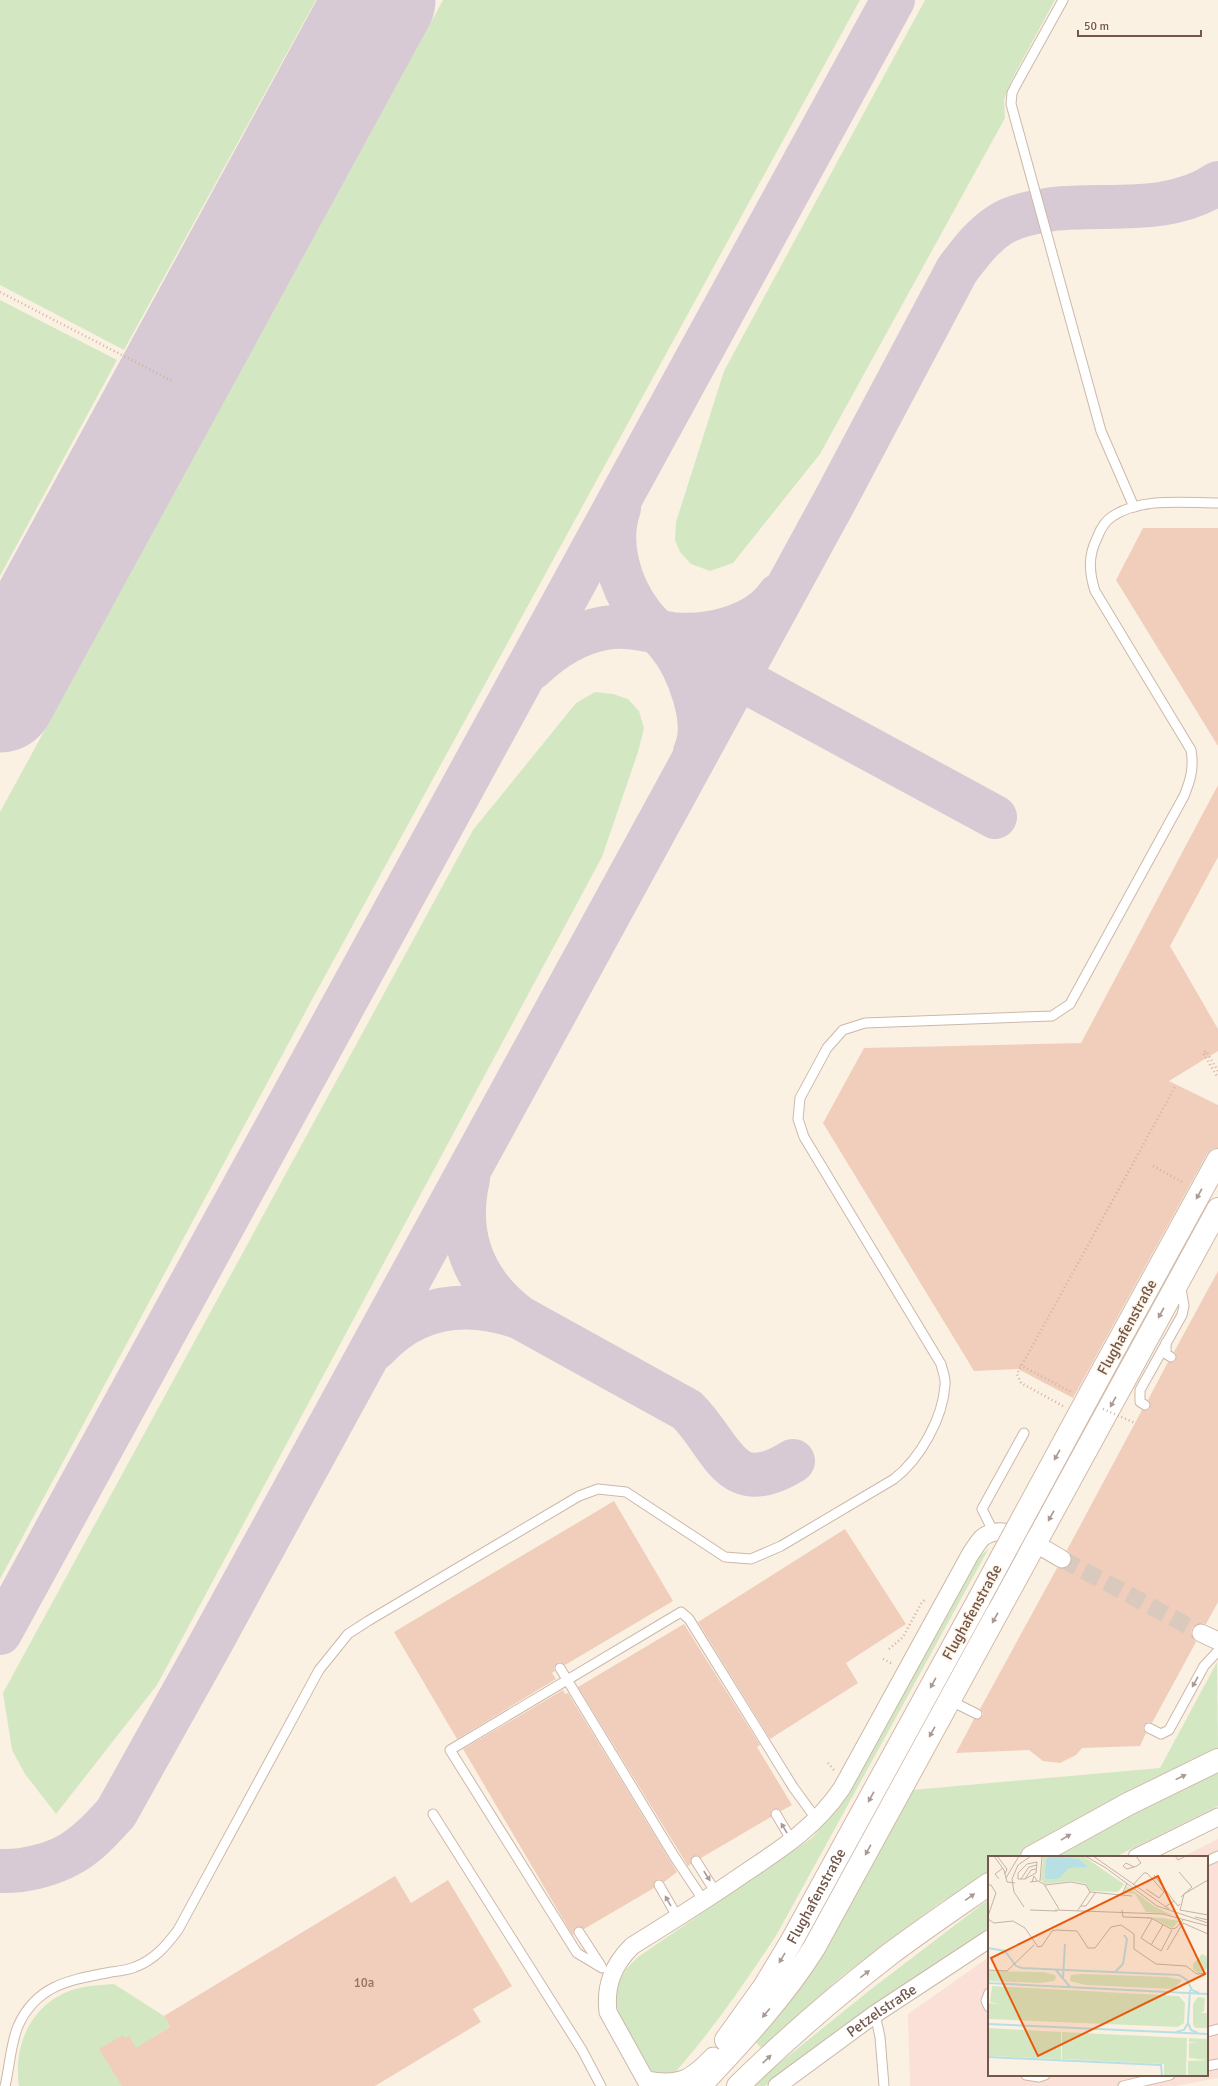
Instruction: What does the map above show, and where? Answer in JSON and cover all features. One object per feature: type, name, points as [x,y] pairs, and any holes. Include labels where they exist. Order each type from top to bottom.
[{"type":"main road","name":"Flughafenstraße","points":[[696,2086],[713,2056],[732,2033],[768,1981],[835,1863],[1218,1160]]},
{"type":"main road","name":"Flughafenstraße","points":[[700,2086],[769,2010],[806,1960],[1218,1210]]},
{"type":"main road","points":[[1034,1856],[1108,1814],[1218,1760]]},
{"type":"main road","points":[[738,2086],[790,2038],[858,1980],[921,1931],[988,1885]]},
{"type":"street","points":[[713,2056],[700,2070],[678,2084],[670,2086],[648,2083],[608,2012],[606,1973],[615,1967],[632,1946],[710,1897],[792,1841],[817,1820],[829,1807],[842,1788],[970,1553],[982,1538],[998,1531],[1011,1533],[1062,1559]]},
{"type":"street","points":[[1201,1633],[1218,1641]]},
{"type":"street","points":[[1139,1856],[1218,1817]]},
{"type":"street","name":"Petzelstraße","points":[[777,2086],[875,2014],[988,1940]]},
{"type":"lane","points":[[1063,0],[1017,83],[1012,93],[1011,104],[1101,431],[1134,507]]},
{"type":"lane","points":[[5,2086],[13,2039],[19,2024],[37,2000],[63,1982],[134,1968],[157,1956],[178,1930],[319,1670],[348,1634],[579,1496],[598,1490],[626,1492],[725,1557],[751,1559],[781,1546],[894,1479],[907,1469],[917,1456],[942,1410],[946,1383],[941,1364],[804,1137],[798,1119],[800,1098],[827,1048],[843,1030],[865,1023],[1052,1016],[1070,1004],[1084,981],[1184,796],[1192,775],[1191,750],[1095,591],[1090,574],[1090,561],[1094,544],[1101,529],[1112,516],[1134,507],[1153,504],[1218,503]]},
{"type":"lane","points":[[1146,1405],[1140,1402],[1140,1390],[1182,1315],[1184,1306],[1179,1280]]},
{"type":"lane","points":[[1166,1343],[1166,1354],[1172,1357]]},
{"type":"lane","points":[[994,1533],[982,1509],[1024,1433]]},
{"type":"lane","points":[[606,1973],[577,1953],[450,1750],[681,1612],[689,1619],[793,1788],[817,1820]]},
{"type":"lane","points":[[1149,1728],[1161,1734],[1169,1730],[1204,1666],[1218,1651]]},
{"type":"lane","points":[[560,1668],[674,1856],[710,1897]]},
{"type":"lane","points":[[949,1700],[977,1714]]},
{"type":"lane","points":[[433,1814],[582,2050],[601,2086]]},
{"type":"lane","points":[[776,1814],[792,1841]]},
{"type":"lane","points":[[1208,1861],[1218,1856]]},
{"type":"lane","points":[[696,1861],[710,1897]]},
{"type":"lane","points":[[659,1885],[678,1918]]},
{"type":"lane","points":[[579,1932],[606,1973]]},
{"type":"lane","points":[[988,1996],[986,2001],[988,2005]]},
{"type":"lane","points":[[875,2014],[880,2037],[884,2086]]},
{"type":"lane","points":[[1208,2032],[1218,2029]]},
{"type":"lane","points":[[1208,2066],[1218,2064]]},
{"type":"lane","points":[[1123,2086],[1166,2076]]},
{"type":"path","points":[[0,292],[172,382]]},
{"type":"path","points":[[1218,1071],[1206,1051],[1203,1053],[1218,1078]]},
{"type":"path","points":[[1070,1410],[1021,1383],[1017,1374],[1175,1087]]},
{"type":"path","points":[[1153,1166],[1201,1192]]},
{"type":"path","points":[[883,1659],[906,1671]]},
{"type":"shaded area","points":[[1218,1839],[1218,2078],[1176,2086],[910,2086],[908,2014],[988,1958],[988,2076],[1208,2076],[1208,1856],[1184,1856]]},
{"type":"green space","points":[[0,0],[316,0],[124,350],[0,285]]},
{"type":"green space","points":[[443,0],[860,0],[314,996],[0,1579],[0,812]]},
{"type":"green space","points":[[925,0],[1055,0],[1012,79],[1004,100],[1005,118],[820,454],[733,563],[710,571],[691,564],[680,552],[675,540],[676,522],[724,371]]},
{"type":"green space","points":[[0,300],[117,360],[0,576]]},
{"type":"green space","points":[[595,692],[613,694],[628,699],[639,711],[644,728],[638,752],[602,857],[157,1685],[56,1814],[25,1774],[12,1750],[3,1693],[473,830],[576,703]]},
{"type":"green space","points":[[989,1548],[777,1934],[740,1990],[700,2043],[671,2077],[662,2078],[648,2068],[621,2021],[616,2004],[616,1986],[626,1969],[638,1957],[812,1838],[843,1802],[979,1557]]},
{"type":"green space","points":[[1217,1662],[1218,1750],[1070,1825],[1018,1856],[988,1856],[988,1875],[941,1902],[842,1976],[761,2048],[755,2041],[912,1790],[1160,1768]]},
{"type":"green space","points":[[1218,1770],[1218,1806],[1117,1856],[1052,1856],[1088,1835]]},
{"type":"green space","points":[[988,1900],[988,1931],[886,1997],[778,2074],[765,2086],[751,2086],[870,1990]]},
{"type":"green space","points":[[114,1984],[164,2016],[170,2027],[152,2038],[181,2086],[19,2086],[19,2052],[31,2023],[40,2010],[67,1992],[88,1986]]},
{"type":"building","points":[[1143,528],[1218,528],[1218,746],[1116,580]]},
{"type":"building","points":[[1218,785],[1218,857],[1170,946],[1218,1029],[1218,1051],[1169,1081],[1218,1105],[1218,1148],[1212,1149],[1207,1154],[1073,1398],[1018,1369],[974,1371],[823,1123],[864,1048],[1081,1043]]},
{"type":"building","points":[[1218,1271],[1218,1602],[1206,1624],[1200,1623],[1192,1628],[1191,1634],[1196,1642],[1152,1723],[1148,1722],[1144,1725],[1143,1729],[1146,1733],[1140,1746],[1082,1748],[1076,1755],[1060,1763],[1043,1761],[1029,1750],[956,1753],[974,1719],[982,1717],[983,1713],[980,1709],[1057,1568],[1067,1568],[1071,1564],[1071,1554],[1067,1550],[1142,1410],[1148,1410],[1150,1408],[1150,1402],[1148,1400],[1168,1362],[1174,1362],[1176,1360],[1176,1354],[1174,1352]]},
{"type":"building","points":[[614,1501],[673,1601],[565,1665],[560,1662],[557,1663],[554,1668],[555,1671],[552,1673],[556,1679],[457,1739],[394,1632]]},
{"type":"building","points":[[845,1529],[906,1624],[846,1663],[858,1683],[770,1739],[698,1622]]},
{"type":"building","points":[[684,1624],[760,1745],[757,1747],[792,1805],[781,1811],[779,1809],[773,1809],[771,1811],[771,1817],[701,1858],[698,1856],[693,1856],[691,1859],[691,1864],[688,1866],[578,1687]]},
{"type":"building","points":[[563,1690],[565,1694],[568,1693],[677,1872],[664,1882],[659,1879],[656,1880],[654,1888],[584,1929],[581,1927],[576,1927],[573,1936],[463,1749]]},
{"type":"building","points":[[395,1876],[411,1903],[448,1880],[512,1986],[473,2009],[481,2022],[375,2086],[122,2086],[99,2049],[123,2035],[125,2038],[129,2036],[136,2048],[170,2027],[164,2016]]},
{"type":"taxiway","points":[[0,1633],[893,0]]},
{"type":"taxiway","points":[[0,1871],[28,1869],[56,1861],[72,1853],[90,1840],[116,1813],[207,1650],[834,502],[957,270],[988,234],[1001,224],[1019,216],[1053,209],[1159,204],[1179,200],[1199,193],[1218,183]]},
{"type":"taxiway","points":[[619,508],[614,535],[617,563],[621,577],[633,603],[644,618],[665,639],[683,666],[689,680],[698,711],[700,726],[699,740],[695,752]]},
{"type":"taxiway","points":[[532,668],[548,654],[566,642],[594,630],[622,627],[686,635],[716,632],[731,628],[758,615],[770,606],[779,595]]},
{"type":"taxiway","points":[[657,631],[737,677],[995,817]]},
{"type":"taxiway","points":[[468,1179],[464,1219],[466,1238],[471,1256],[479,1273],[490,1289],[519,1317],[687,1410],[719,1452],[730,1464],[741,1472],[754,1475],[772,1472],[793,1461]]},
{"type":"taxiway","points":[[376,1348],[407,1322],[442,1310],[480,1308],[499,1311],[519,1317]]},
{"type":"runway","points":[[0,697],[380,0]]},
{"type":"tunnel","points":[[1062,1559],[1201,1633]]}]
